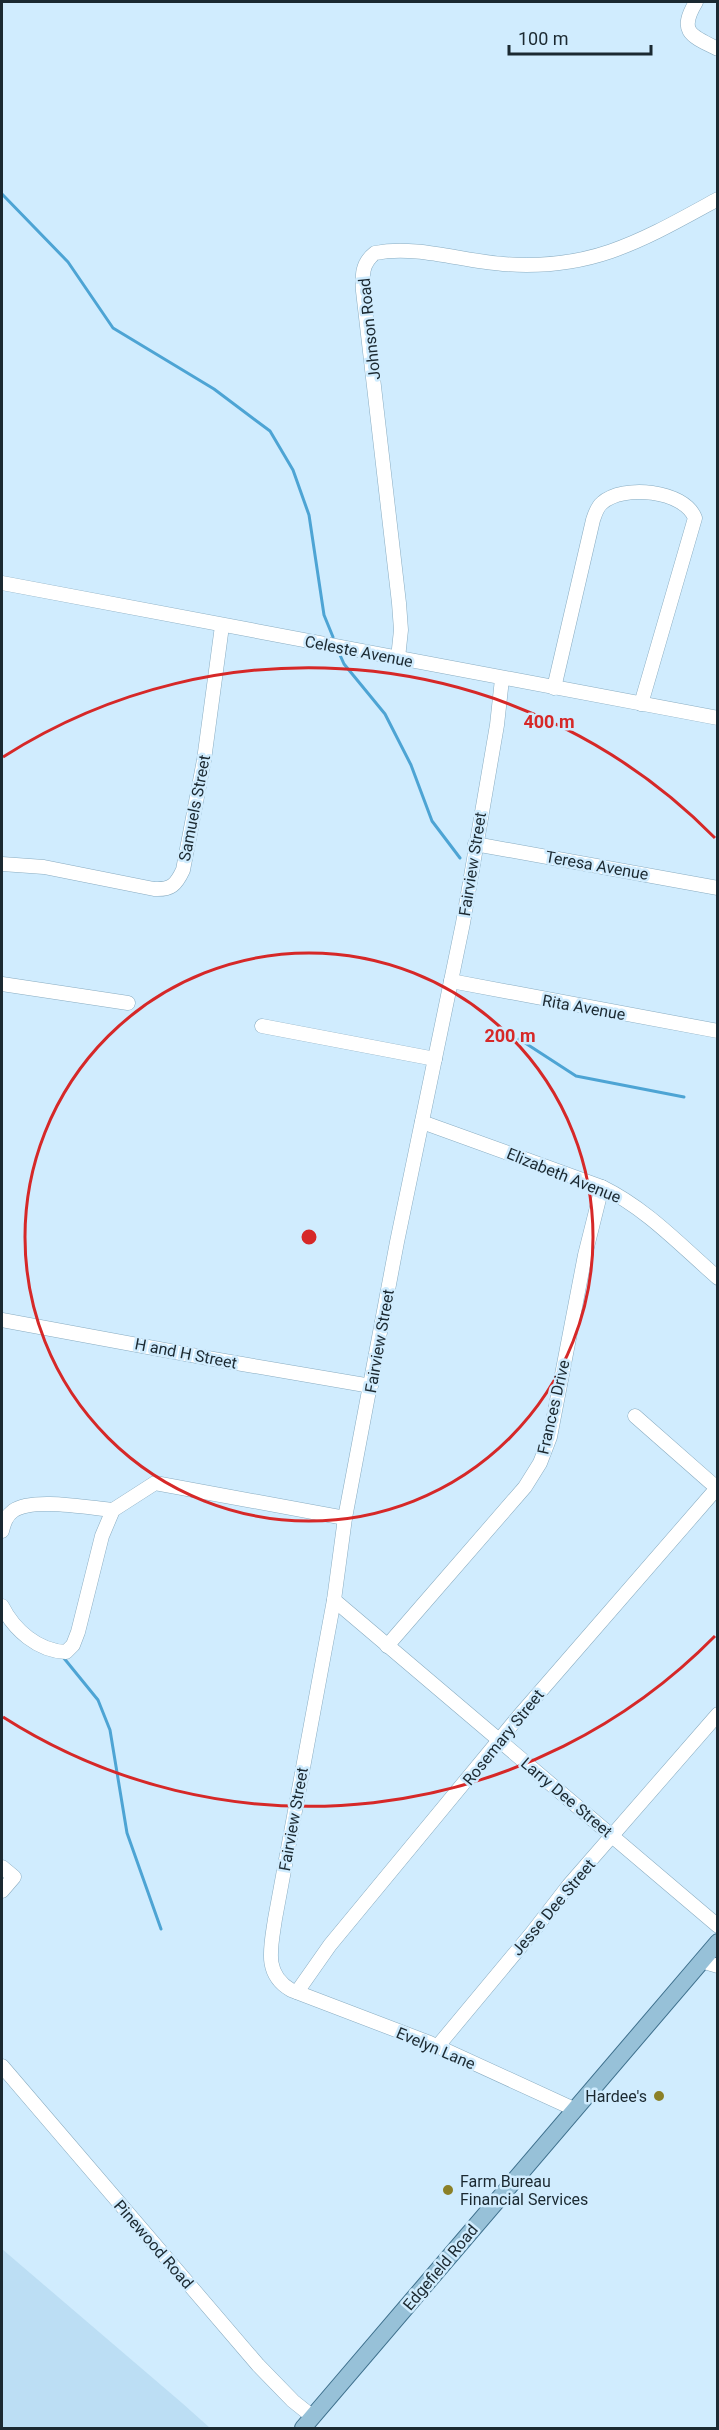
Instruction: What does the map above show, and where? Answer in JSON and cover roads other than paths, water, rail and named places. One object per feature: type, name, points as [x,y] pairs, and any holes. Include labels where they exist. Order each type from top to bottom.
[{"type":"main road","name":"Edgefield Road","points":[[308,2423],[574,2109],[709,1964],[717,1942]]},
{"type":"street","points":[[696,2],[688,17],[687,29],[690,34],[717,49]]},
{"type":"street","name":"Johnson Road","points":[[398,658],[401,630],[398,592],[363,291],[363,268],[367,261],[375,253],[399,251],[504,264],[540,265],[583,260],[612,253],[717,199]]},
{"type":"street","points":[[554,688],[593,520],[600,504],[616,495],[643,491],[676,500],[692,510],[695,518],[641,704]]},
{"type":"street","name":"Celeste Avenue","points":[[2,583],[717,718]]},
{"type":"street","name":"Samuels Street","points":[[2,864],[44,867],[154,889],[167,890],[177,883],[183,870],[204,760],[222,626]]},
{"type":"street","name":"Fairview Street","points":[[297,1992],[285,1987],[275,1976],[270,1955],[334,1599],[345,1518],[451,981],[502,679]]},
{"type":"street","name":"Teresa Avenue","points":[[475,844],[717,888]]},
{"type":"street","name":"Rita Avenue","points":[[451,981],[717,1031]]},
{"type":"street","points":[[2,984],[128,1003]]},
{"type":"street","points":[[262,1026],[435,1059]]},
{"type":"street","name":"Elizabeth Avenue","points":[[422,1122],[602,1187],[621,1196],[647,1214],[717,1278]]},
{"type":"street","name":"Frances Drive","points":[[387,1646],[525,1487],[540,1463],[550,1437],[585,1255],[602,1187]]},
{"type":"street","name":"H and H Street","points":[[2,1320],[371,1386]]},
{"type":"street","points":[[635,1416],[717,1489]]},
{"type":"street","points":[[2,1606],[27,1638],[55,1652],[66,1652],[73,1645],[78,1632],[102,1536],[113,1510],[155,1483],[345,1518]]},
{"type":"street","name":"Rosemary Street","points":[[297,1992],[330,1946],[499,1740],[717,1489]]},
{"type":"street","points":[[2,1532],[5,1519],[13,1510],[23,1506],[37,1504],[113,1510]]},
{"type":"street","name":"Larry Dee Street","points":[[334,1599],[717,1926]]},
{"type":"street","name":"Jesse Dee Street","points":[[437,2047],[569,1885],[614,1836],[717,1714]]},
{"type":"street","points":[[2,1867],[14,1877],[2,1891]]},
{"type":"street","name":"Evelyn Lane","points":[[297,1992],[437,2047],[574,2109]]},
{"type":"street","name":"Pinewood Road","points":[[2,2066],[258,2365],[293,2401],[308,2423]]},
{"type":"waterway","points":[[2,194],[68,262],[113,328],[214,389],[270,431],[293,470],[309,515],[324,615],[333,637]]},
{"type":"waterway","points":[[340,655],[344,664],[385,714],[411,765],[432,821],[460,858]]},
{"type":"waterway","points":[[519,1039],[576,1076],[684,1097]]},
{"type":"waterway","points":[[63,1657],[98,1700],[110,1730],[127,1833],[161,1929]]},
{"type":"place","name":"Hardee's","points":[[659,2096]]},
{"type":"place","name":"Farm Bureau Financial Services","points":[[448,2190]]}]
